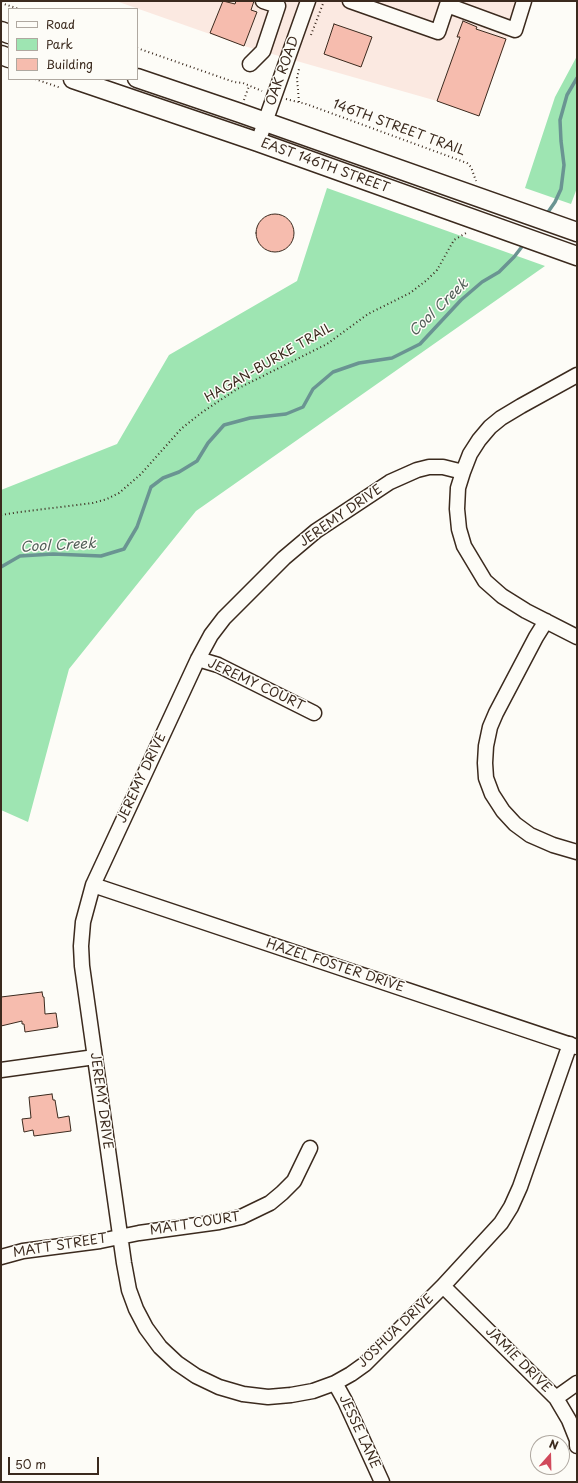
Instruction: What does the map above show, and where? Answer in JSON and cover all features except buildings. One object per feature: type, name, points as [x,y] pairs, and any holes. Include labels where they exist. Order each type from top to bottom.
[{"type":"main road","name":"EAST 146TH STREET","points":[[138,78],[570,230]]},
{"type":"main road","name":"EAST 146TH STREET","points":[[76,80],[258,142],[577,256]]},
{"type":"street","points":[[250,64],[263,51],[278,6],[263,1]]},
{"type":"street","name":"OAK ROAD","points":[[258,142],[308,1]]},
{"type":"street","points":[[350,1],[438,32],[447,5],[515,30],[524,1]]},
{"type":"street","points":[[577,375],[501,418],[490,427],[470,454],[458,488],[457,509],[459,529],[464,546],[485,580],[502,596],[577,637]]},
{"type":"street","name":"JEREMY DRIVE","points":[[120,1236],[82,966],[81,946],[83,922],[94,885],[198,659],[211,635],[224,618],[284,558],[316,531],[390,482],[404,475],[430,467],[443,467],[463,472]]},
{"type":"street","points":[[546,621],[490,727],[486,746],[486,778],[492,794],[503,811],[515,824],[530,835],[553,845],[577,852]]},
{"type":"street","name":"JEREMY COURT","points":[[198,659],[218,665],[314,713]]},
{"type":"street","name":"HAZEL FOSTER DRIVE","points":[[94,885],[573,1046]]},
{"type":"street","name":"JOSHUA DRIVE","points":[[120,1236],[129,1290],[136,1309],[146,1328],[160,1347],[177,1363],[196,1376],[219,1387],[243,1394],[262,1396],[291,1395],[314,1391],[351,1374],[365,1364],[443,1286],[487,1240],[501,1223],[511,1207],[520,1187],[573,1046]]},
{"type":"street","points":[[1,1070],[96,1057]]},
{"type":"street","name":"MATT COURT","points":[[120,1236],[219,1222],[241,1217],[255,1211],[270,1203],[294,1181],[310,1148]]},
{"type":"street","name":"MATT STREET","points":[[1,1257],[22,1250],[100,1241],[120,1236]]},
{"type":"street","name":"JAMIE DRIVE","points":[[443,1286],[556,1398],[569,1420],[577,1446]]},
{"type":"street","name":"JESSE LANE","points":[[335,1382],[382,1482]]},
{"type":"street","points":[[556,1398],[577,1383]]},
{"type":"path","points":[[309,41],[324,1]]},
{"type":"path","points":[[1,3],[16,8]]},
{"type":"path","points":[[138,48],[234,82],[243,83],[259,90]]},
{"type":"path","points":[[298,102],[297,78],[299,68]]},
{"type":"path","name":"146TH STREET TRAIL","points":[[290,100],[467,163],[471,167],[478,186]]},
{"type":"path","name":"HAGAN-BURKE TRAIL","points":[[1,516],[20,512],[93,503],[119,493],[141,474],[181,429],[201,413],[237,390],[327,344],[368,314],[410,292],[427,280],[437,270],[454,240],[471,230]]},
{"type":"shaded area","points":[[116,1],[521,1],[479,116],[437,101],[244,46]]},
{"type":"green space","points":[[577,56],[577,188],[571,204],[525,188],[555,97]]},
{"type":"green space","points":[[327,188],[545,266],[196,511],[69,669],[28,822],[1,810],[1,490],[117,444],[169,355],[297,281]]},
{"type":"waterway","name":"Cool Creek","points":[[546,215],[555,202],[561,189],[564,165],[560,120],[567,95],[577,78]]},
{"type":"waterway","name":"Cool Creek","points":[[1,567],[20,556],[53,554],[101,556],[124,549],[137,527],[151,487],[163,478],[179,472],[197,461],[208,443],[224,425],[250,418],[286,414],[303,407],[313,389],[333,372],[359,363],[392,358],[420,344],[461,300],[482,282],[499,272],[524,244]]}]
